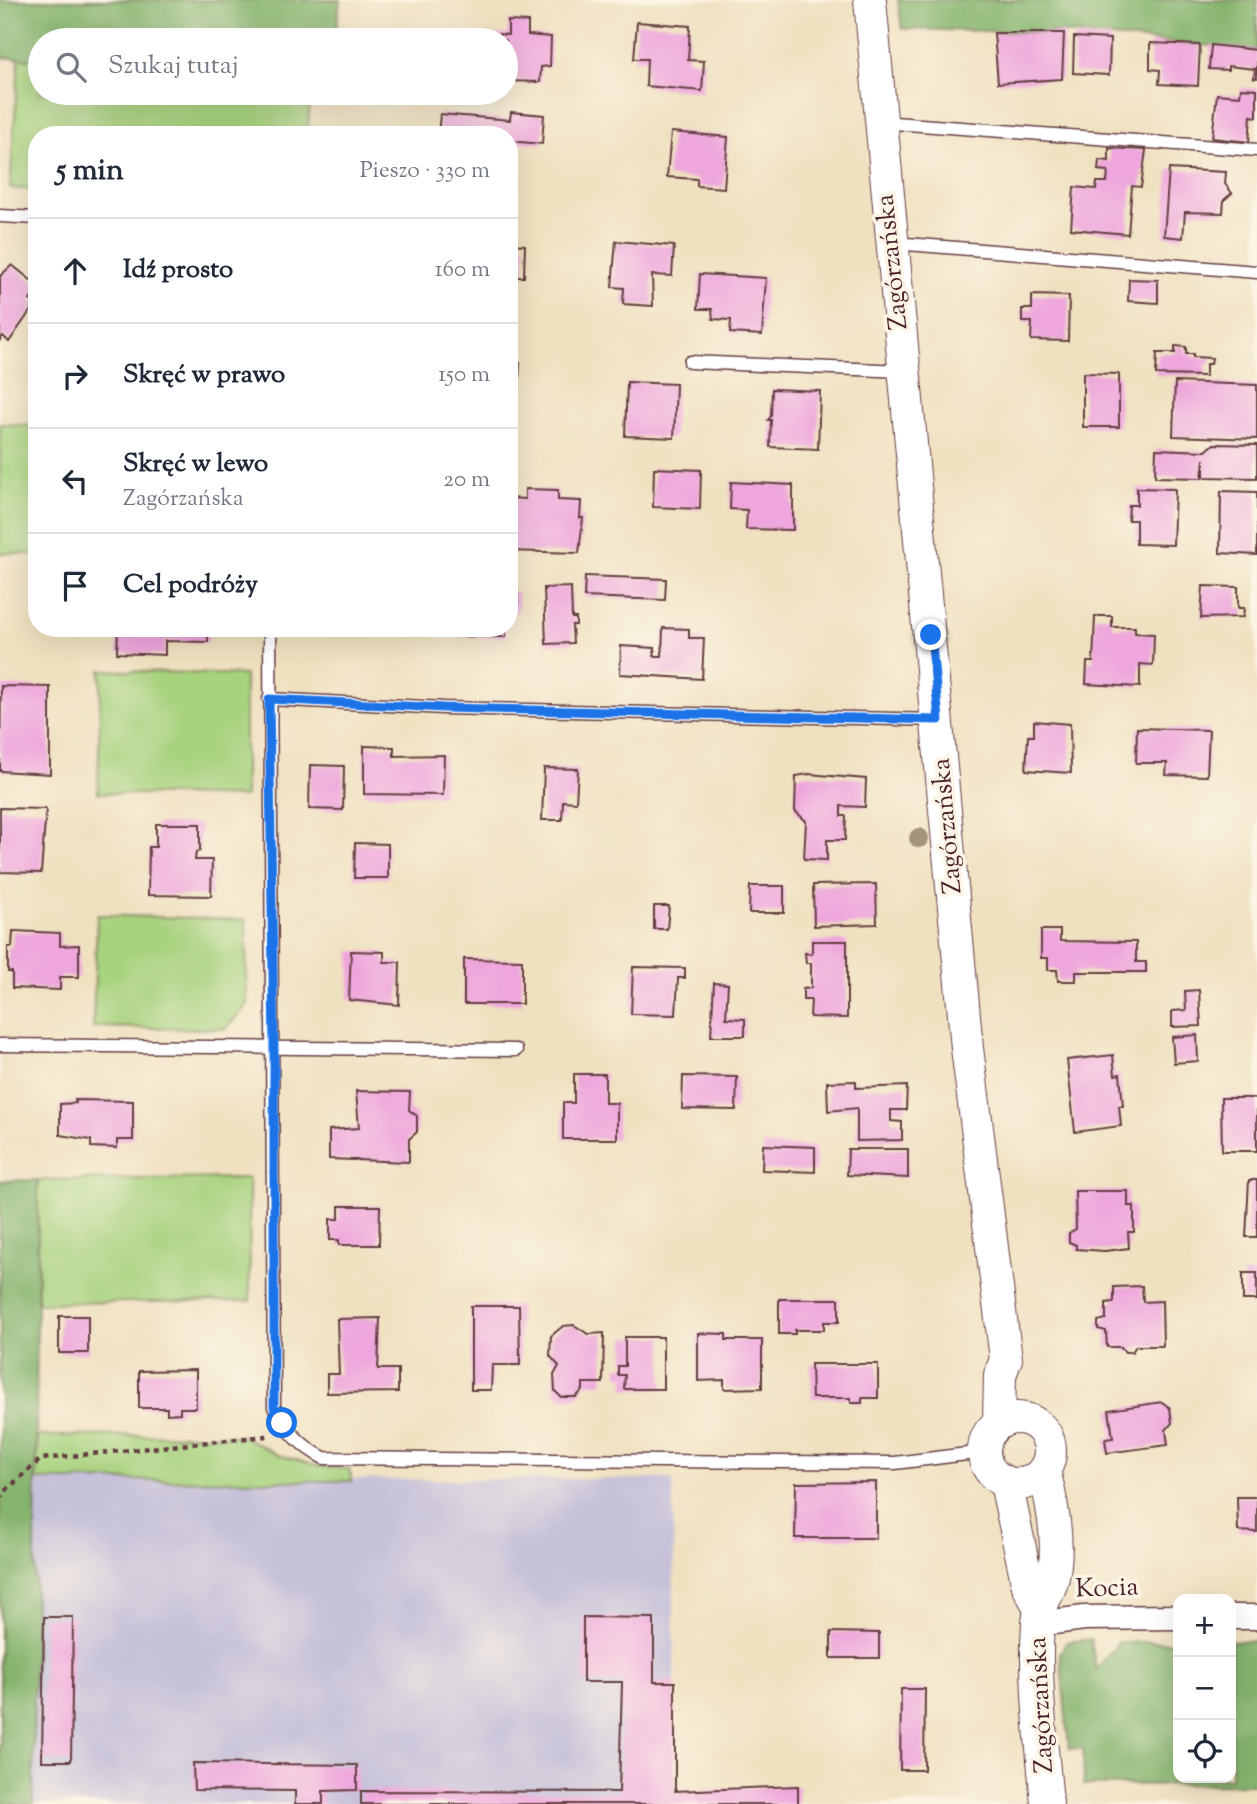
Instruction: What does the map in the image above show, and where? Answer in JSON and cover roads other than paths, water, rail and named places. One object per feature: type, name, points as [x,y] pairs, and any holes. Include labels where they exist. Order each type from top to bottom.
[{"type":"street","name":"Zagórzańska","points":[[870,0],[890,243],[939,720],[967,1048],[1006,1359],[1020,1386],[1013,1421]]},
{"type":"street","points":[[1013,1421],[1042,1430],[1048,1439],[1049,1460],[1044,1470],[1026,1485],[1006,1483],[990,1471],[983,1452],[988,1433],[1013,1421]]},
{"type":"street","name":"Zagórzańska","points":[[1044,1470],[1056,1559],[1053,1578],[1039,1615],[1037,1669],[1047,1804]]},
{"type":"street","name":"Zagórzańska","points":[[1006,1483],[1028,1586],[1039,1615]]},
{"type":"street","name":"Kocia","points":[[1039,1615],[1084,1618],[1173,1617]]},
{"type":"street","points":[[1236,1617],[1257,1616]]},
{"type":"lane","points":[[880,122],[1257,150]]},
{"type":"lane","points":[[0,216],[28,218]]},
{"type":"lane","points":[[890,243],[1257,272]]},
{"type":"lane","points":[[690,362],[905,371]]},
{"type":"lane","points":[[270,637],[274,1407],[291,1434],[307,1449],[324,1458],[895,1463],[983,1452]]},
{"type":"lane","points":[[269,699],[444,708],[939,720]]},
{"type":"lane","points":[[0,1045],[516,1049]]}]
